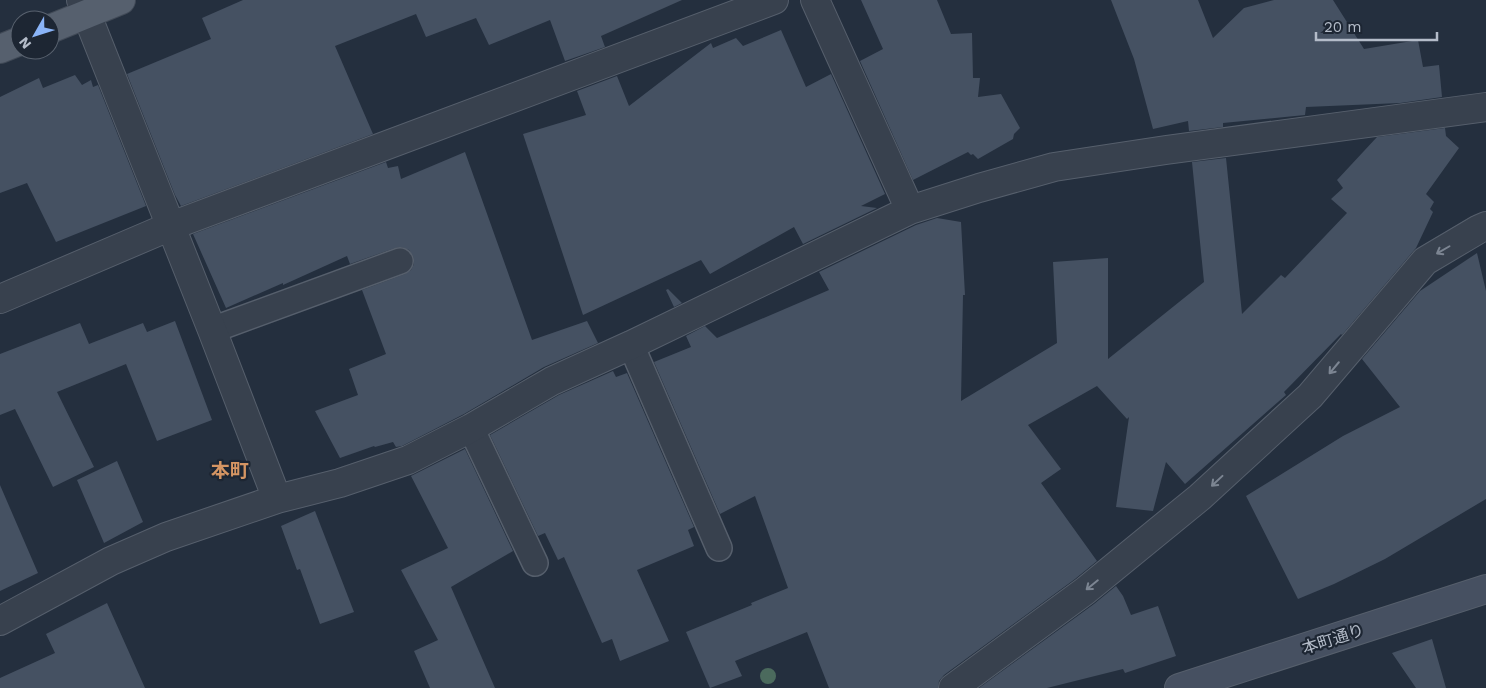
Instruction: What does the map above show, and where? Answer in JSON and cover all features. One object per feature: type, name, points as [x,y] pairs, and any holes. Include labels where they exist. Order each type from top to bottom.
[{"type":"main road","points":[[60,22],[83,7],[121,0]]},
{"type":"main road","name":"本町通り","points":[[1180,688],[1486,589]]},
{"type":"street","points":[[0,299],[171,226],[774,0]]},
{"type":"street","points":[[815,0],[910,210]]},
{"type":"street","points":[[83,7],[171,226],[277,499]]},
{"type":"street","points":[[0,621],[111,561],[166,537],[277,499],[340,484],[408,460],[471,428],[552,381],[631,345],[910,210],[1054,167],[1486,107]]},
{"type":"street","points":[[953,688],[1085,591],[1200,497],[1310,396],[1425,261],[1486,226]]},
{"type":"lane","points":[[212,330],[400,261]]},
{"type":"lane","points":[[631,345],[719,548]]},
{"type":"lane","points":[[471,428],[535,563]]},
{"type":"building","points":[[243,0],[682,0],[601,36],[605,47],[565,61],[550,20],[489,45],[476,18],[426,37],[416,14],[335,46],[373,134],[181,206],[127,74],[211,39],[202,18]]},
{"type":"building","points":[[861,0],[937,0],[951,34],[972,33],[973,78],[980,78],[978,97],[1001,94],[1020,128],[1014,134],[1013,139],[978,159],[968,152],[913,180],[860,61],[883,49]]},
{"type":"building","points":[[1111,0],[1198,0],[1213,38],[1244,8],[1274,0],[1333,0],[1364,49],[1418,40],[1423,67],[1439,65],[1442,97],[1400,103],[1306,107],[1305,115],[1223,123],[1223,127],[1189,131],[1188,121],[1153,129],[1134,59]]},
{"type":"building","points":[[781,30],[806,87],[831,74],[885,194],[861,206],[877,208],[803,244],[794,227],[710,274],[701,260],[583,315],[523,134],[586,115],[577,91],[617,76],[629,106],[711,43],[713,48],[736,38],[743,46]]},
{"type":"building","points":[[75,75],[82,85],[91,80],[93,87],[98,85],[146,206],[56,242],[27,183],[0,193],[0,97],[39,78],[43,88]]},
{"type":"building","points":[[1445,128],[1446,136],[1459,148],[1426,194],[1434,202],[1430,209],[1433,212],[1416,248],[1342,335],[1284,392],[1286,395],[1185,484],[1166,462],[1153,511],[1116,507],[1129,417],[1127,419],[1097,386],[1028,425],[1061,469],[1041,483],[1097,561],[944,675],[939,681],[938,688],[829,688],[807,632],[735,661],[742,676],[710,688],[686,632],[788,588],[755,496],[720,514],[654,362],[691,347],[686,336],[705,326],[717,338],[829,290],[819,272],[916,225],[937,218],[961,222],[965,295],[963,295],[961,401],[1057,343],[1053,262],[1108,258],[1108,359],[1204,282],[1192,162],[1226,158],[1242,314],[1281,275],[1285,278],[1347,213],[1331,199],[1343,188],[1337,180],[1377,137]]},
{"type":"building","points":[[465,152],[532,340],[587,321],[598,343],[544,367],[464,414],[402,446],[396,447],[393,442],[374,446],[340,458],[315,411],[358,395],[349,369],[386,354],[362,290],[411,270],[414,264],[413,256],[409,250],[402,247],[350,264],[347,256],[226,308],[193,234],[386,162],[388,168],[398,166],[401,179]]},
{"type":"building","points":[[1477,253],[1486,291],[1486,499],[1385,559],[1298,599],[1246,496],[1343,436],[1400,407],[1362,359],[1420,291]]},
{"type":"building","points":[[668,289],[682,303],[674,307],[666,290]]},
{"type":"building","points":[[175,321],[212,420],[157,441],[126,364],[57,392],[94,467],[53,487],[15,409],[0,415],[0,354],[80,323],[89,344],[143,323],[147,332]]},
{"type":"building","points":[[613,371],[616,377],[627,373],[694,527],[688,530],[694,546],[637,570],[669,641],[620,661],[612,639],[602,643],[564,557],[558,560],[545,533],[538,536],[490,435],[559,395]]},
{"type":"building","points":[[465,449],[513,551],[451,587],[495,688],[430,688],[414,651],[438,640],[401,570],[448,548],[411,476]]},
{"type":"building","points":[[117,461],[143,522],[104,543],[77,480]]},
{"type":"building","points":[[0,485],[38,573],[0,591]]},
{"type":"building","points":[[315,511],[354,612],[320,624],[300,569],[297,570],[281,526]]},
{"type":"building","points":[[1116,586],[1123,596],[1131,615],[1158,606],[1176,656],[1125,673],[1123,669],[1047,688],[979,688],[1094,604]]},
{"type":"building","points":[[107,603],[145,688],[0,688],[0,678],[55,653],[46,634]]},
{"type":"building","points":[[1432,639],[1446,688],[1416,688],[1392,653]]},
{"type":"district","name":"本町","points":[[230,470]]}]
